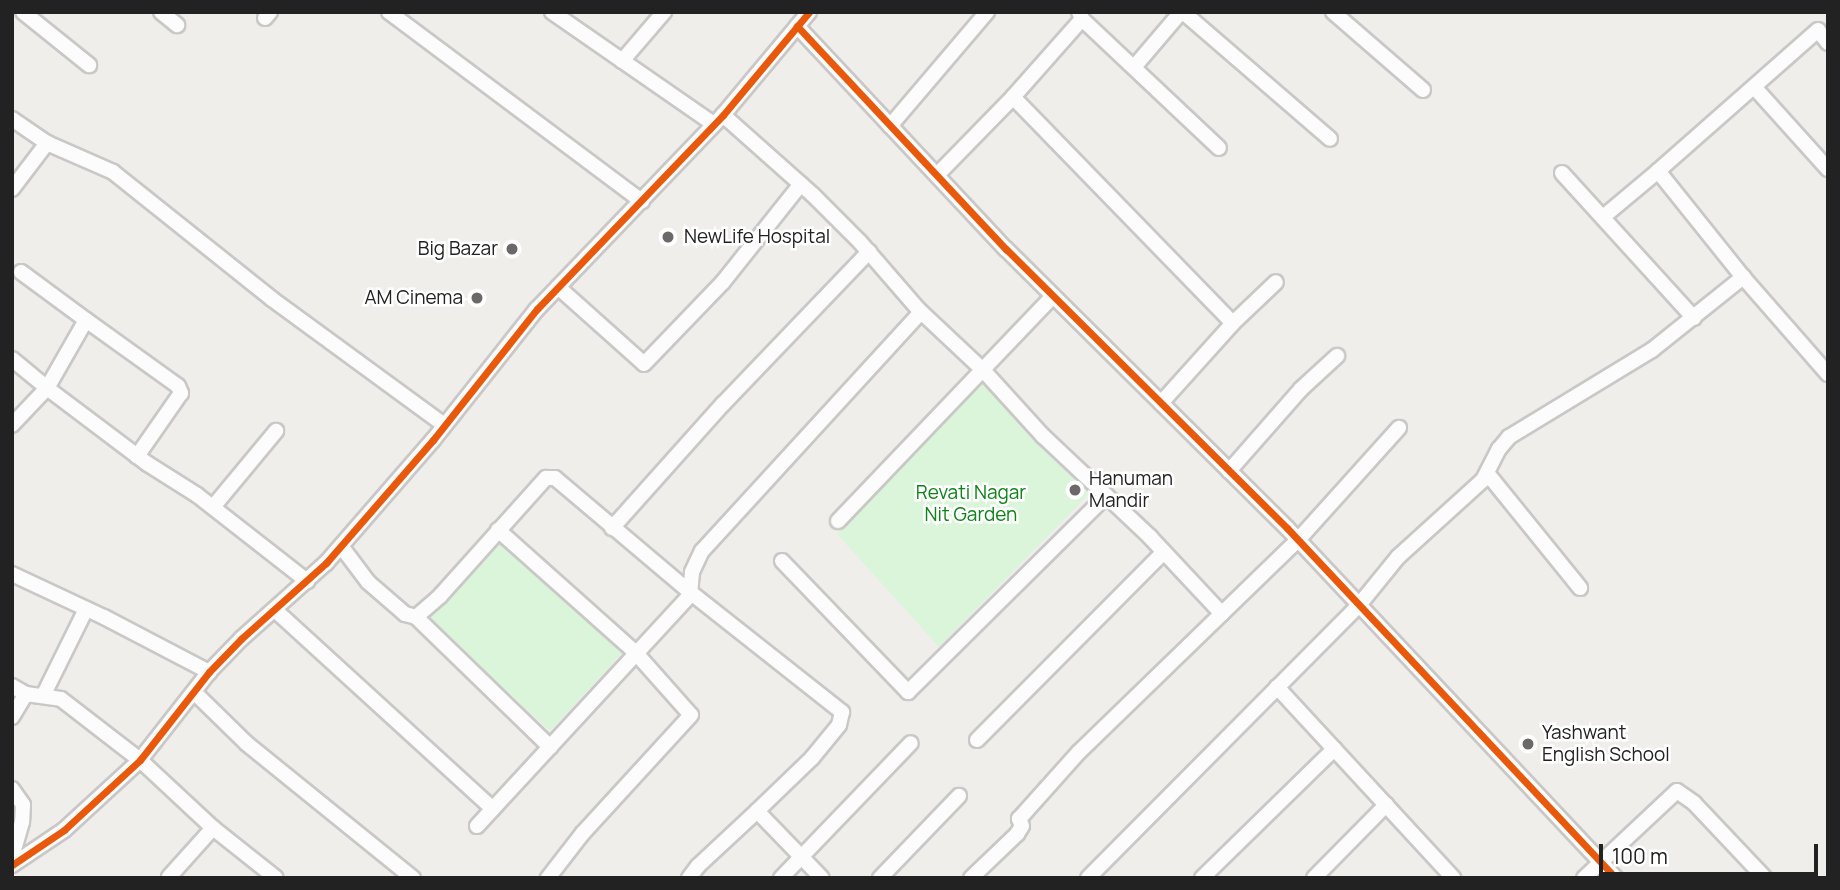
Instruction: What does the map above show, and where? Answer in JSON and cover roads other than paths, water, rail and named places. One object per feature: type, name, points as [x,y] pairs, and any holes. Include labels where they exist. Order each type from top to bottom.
[{"type":"street","points":[[23,12],[89,65]]},
{"type":"street","points":[[161,12],[177,26]]},
{"type":"street","points":[[552,12],[622,61],[719,120],[801,184],[869,252],[921,312],[982,369],[1043,436],[1164,552],[1222,614]]},
{"type":"street","points":[[622,61],[664,12]]},
{"type":"street","points":[[12,865],[64,830],[140,760],[209,672],[341,546],[558,287],[719,120],[808,12]]},
{"type":"street","points":[[890,126],[988,12]]},
{"type":"street","points":[[1135,66],[1182,12],[1330,139]]},
{"type":"street","points":[[1333,12],[1423,90]]},
{"type":"street","points":[[396,14],[642,201]]},
{"type":"street","points":[[937,175],[1013,97],[1080,16],[1219,148]]},
{"type":"street","points":[[797,26],[1053,296],[1298,540],[1616,878]]},
{"type":"street","points":[[1603,217],[1755,88],[1818,30],[1828,43]]},
{"type":"street","points":[[1755,88],[1828,169]]},
{"type":"street","points":[[1013,97],[1233,323]]},
{"type":"street","points":[[12,119],[47,143],[113,172],[272,299],[444,425]]},
{"type":"street","points":[[12,189],[47,143]]},
{"type":"street","points":[[1658,172],[1743,277],[1828,374]]},
{"type":"street","points":[[1562,173],[1693,318]]},
{"type":"street","points":[[558,287],[644,364],[723,282],[801,184]]},
{"type":"street","points":[[612,528],[723,404],[869,252]]},
{"type":"street","points":[[21,272],[178,386],[181,393],[137,456]]},
{"type":"street","points":[[1088,878],[1359,605],[1398,557],[1483,480],[1509,437],[1651,350],[1743,277]]},
{"type":"street","points":[[1161,403],[1233,323],[1276,282]]},
{"type":"street","points":[[838,521],[1053,296]]},
{"type":"street","points":[[477,826],[690,592],[692,572],[702,551],[921,312]]},
{"type":"street","points":[[12,425],[47,388],[86,320]]},
{"type":"street","points":[[1229,471],[1301,389],[1337,356]]},
{"type":"street","points":[[12,359],[137,456],[213,507],[307,581]]},
{"type":"street","points":[[971,878],[1023,827],[1018,819],[1079,752],[1298,540],[1399,428]]},
{"type":"street","points":[[213,507],[276,431]]},
{"type":"street","points":[[1487,473],[1580,588]]},
{"type":"street","points":[[416,617],[440,596],[545,478],[555,478],[690,592],[842,712],[839,725],[812,758],[698,866],[689,878]]},
{"type":"street","points":[[782,561],[908,692],[1106,496]]},
{"type":"street","points":[[498,530],[635,652],[691,715],[582,834],[548,878]]},
{"type":"street","points":[[341,546],[368,582],[405,614],[416,617],[550,747]]},
{"type":"street","points":[[977,740],[1164,552]]},
{"type":"street","points":[[12,574],[209,672]]},
{"type":"street","points":[[43,696],[86,609]]},
{"type":"street","points":[[275,610],[492,809]]},
{"type":"street","points":[[12,686],[26,694],[61,699],[140,760],[213,828],[276,878]]},
{"type":"street","points":[[1277,687],[1448,876]]},
{"type":"street","points":[[194,692],[246,743],[413,878]]},
{"type":"street","points":[[12,717],[26,694]]},
{"type":"street","points":[[781,878],[911,743]]},
{"type":"street","points":[[1202,878],[1334,749]]},
{"type":"street","points":[[12,789],[23,805],[22,822],[12,856]]},
{"type":"street","points":[[1584,878],[1677,791],[1694,803],[1765,878]]},
{"type":"street","points":[[880,878],[959,796]]},
{"type":"street","points":[[1314,878],[1386,805]]},
{"type":"street","points":[[757,811],[822,878]]},
{"type":"street","points":[[169,878],[213,828]]},
{"type":"place","name":"NewLife Hospital","points":[[668,237]]},
{"type":"place","name":"Big Bazar","points":[[512,249]]},
{"type":"place","name":"AM Cinema","points":[[477,298]]},
{"type":"place","name":"Hanuman Mandir","points":[[1075,490]]},
{"type":"place","name":"Yashwant English School","points":[[1528,744]]},
{"type":"park label","name":"Revati Nagar Nit Garden","points":[[971,504]]}]
